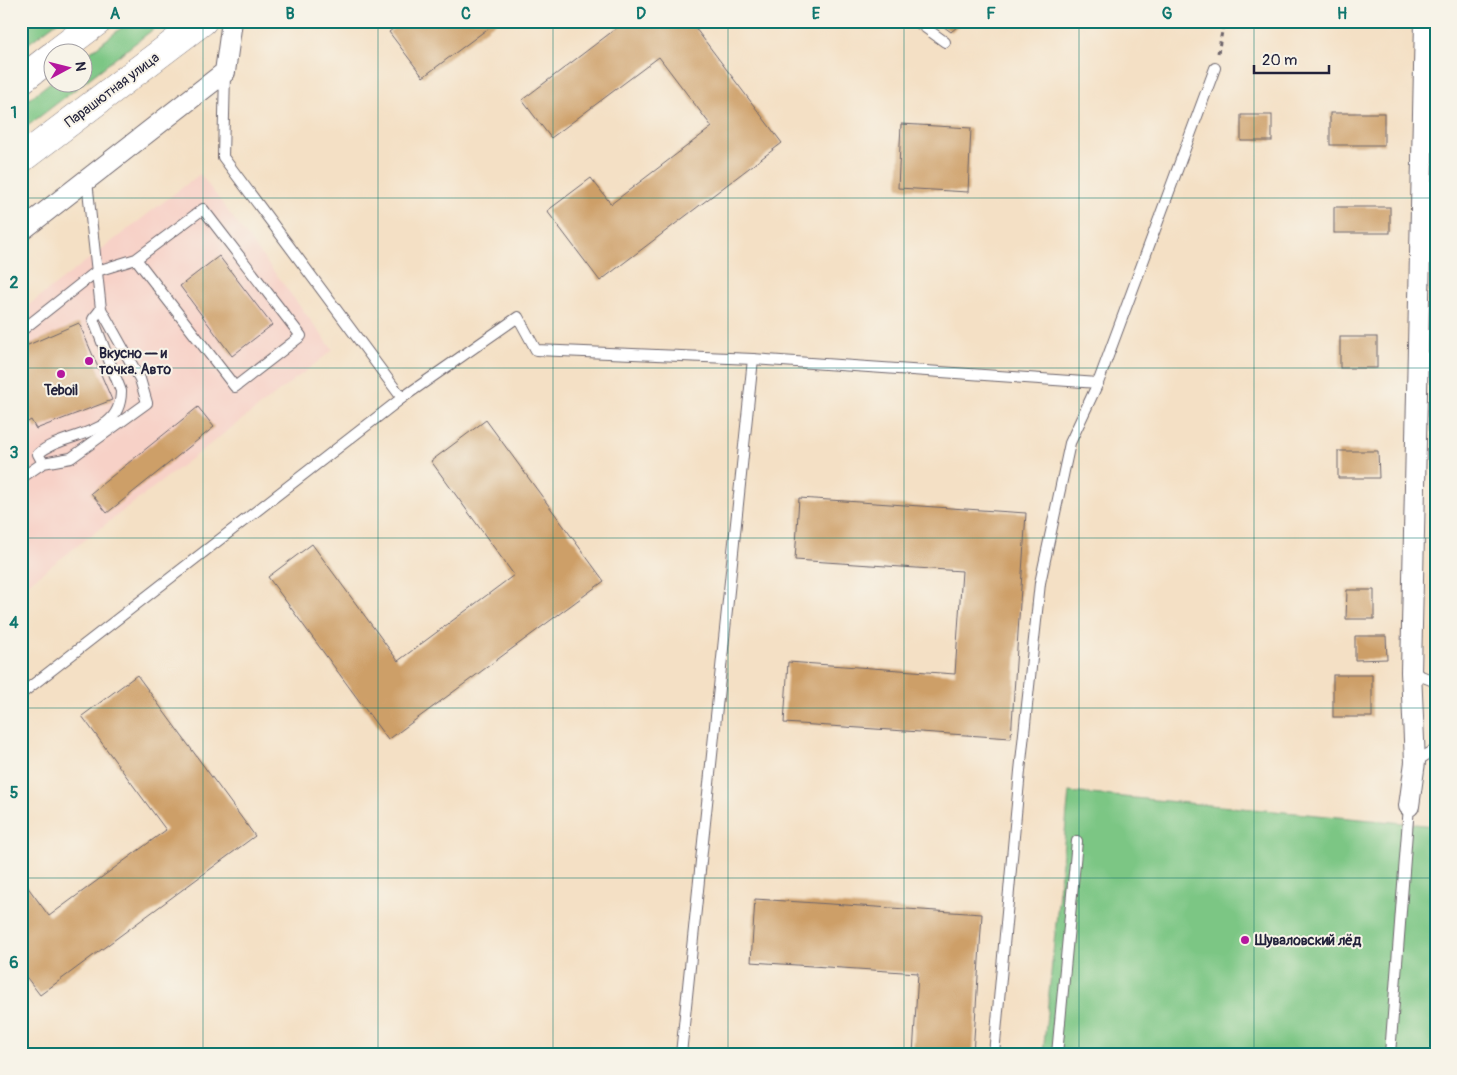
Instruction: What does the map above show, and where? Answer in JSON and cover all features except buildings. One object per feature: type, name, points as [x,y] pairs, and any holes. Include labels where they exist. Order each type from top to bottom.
[{"type":"main road","points":[[70,42],[98,21]]},
{"type":"main road","name":"Парашютная улица","points":[[21,159],[203,21]]},
{"type":"main road","points":[[21,80],[42,64]]},
{"type":"street","points":[[21,232],[225,72],[232,21]]},
{"type":"street","points":[[1409,806],[1415,762],[1411,672],[1429,188],[1425,21]]},
{"type":"lane","points":[[916,21],[945,42]]},
{"type":"lane","points":[[994,1054],[1020,771],[1040,584],[1070,443],[1098,383],[1215,68]]},
{"type":"lane","points":[[225,72],[223,157],[402,398]]},
{"type":"lane","points":[[21,478],[43,463],[72,458],[147,403],[140,379],[102,309],[86,180]]},
{"type":"lane","points":[[21,331],[97,271],[136,259],[203,208],[301,336],[235,387],[136,259]]},
{"type":"lane","points":[[43,463],[38,454],[45,447],[93,430],[118,412],[121,402],[121,391],[93,319],[102,309]]},
{"type":"lane","points":[[21,694],[402,398],[518,317],[536,350],[753,359],[1098,383]]},
{"type":"lane","points":[[680,1054],[753,359]]},
{"type":"lane","points":[[1411,672],[1436,682]]},
{"type":"lane","points":[[1415,762],[1436,749]]},
{"type":"lane","points":[[1390,1054],[1409,806]]},
{"type":"lane","points":[[1057,1054],[1077,841]]},
{"type":"path","points":[[1215,68],[1224,21]]},
{"type":"shaded area","points":[[200,174],[333,350],[21,589],[21,311]]},
{"type":"green space","points":[[21,21],[58,21],[21,49]]},
{"type":"green space","points":[[130,21],[164,21],[92,76],[92,51]]},
{"type":"green space","points":[[42,89],[42,92],[72,92],[21,131],[21,105]]},
{"type":"green space","name":"Шуваловский лёд","points":[[1069,792],[1436,826],[1436,1054],[1043,1054]]},
{"type":"place","name":"Вкусно — и точка. Авто","points":[[89,361]]},
{"type":"place","name":"Teboil","points":[[61,374]]},
{"type":"place","name":"Шуваловский лёд","points":[[1245,940]]}]
